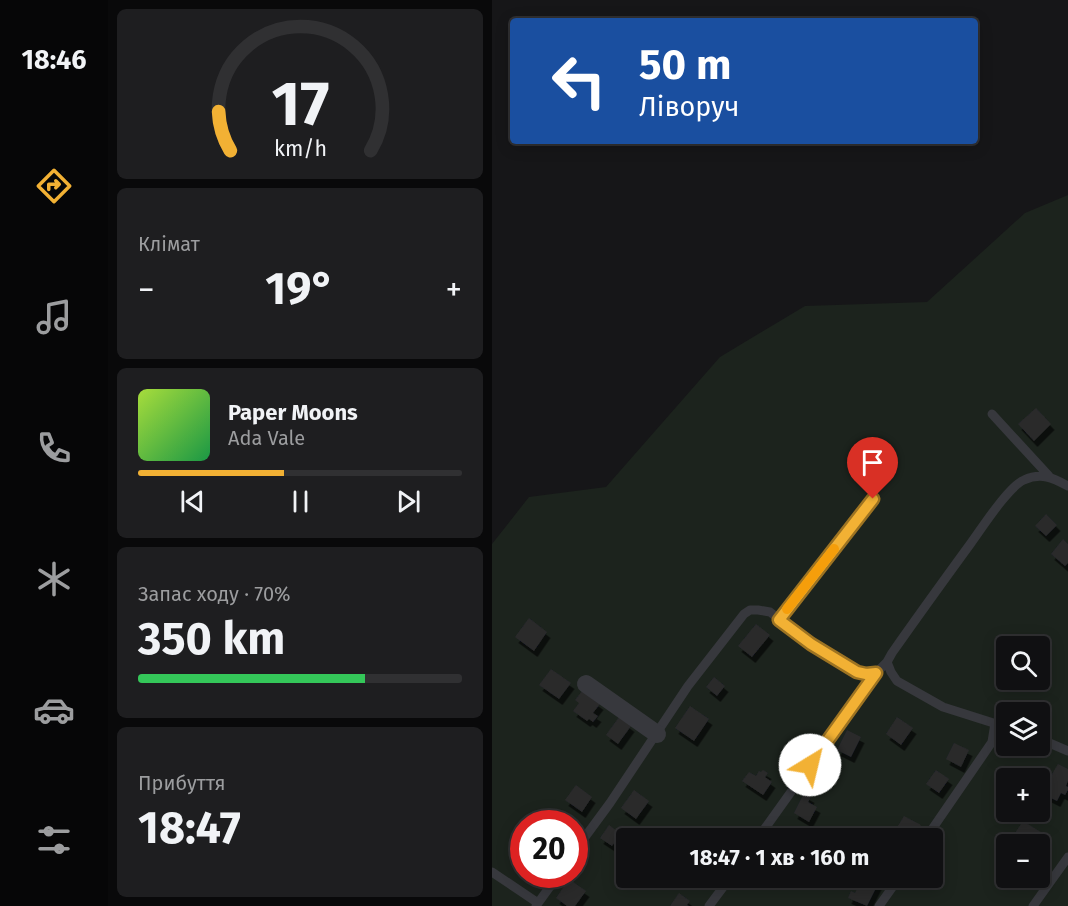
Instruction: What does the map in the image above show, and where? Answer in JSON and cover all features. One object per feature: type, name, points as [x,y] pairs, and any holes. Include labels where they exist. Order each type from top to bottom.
[{"type":"street","points":[[586,684],[657,734]]},
{"type":"lane","points":[[992,414],[1049,476],[1068,486]]},
{"type":"lane","points":[[765,828],[876,673],[887,662],[961,556],[1014,487],[1023,480],[1036,476],[1049,476]]},
{"type":"lane","points":[[779,620],[873,499]]},
{"type":"lane","points":[[588,832],[688,686],[744,614],[750,610],[770,612],[811,644],[857,672],[876,673]]},
{"type":"lane","points":[[887,662],[897,681],[943,707],[995,723],[992,741],[933,828]]},
{"type":"lane","points":[[1050,743],[1068,751]]},
{"type":"lane","points":[[1033,906],[1068,857]]},
{"type":"lane","points":[[492,872],[537,905],[549,888]]},
{"type":"lane","points":[[710,906],[723,888]]},
{"type":"lane","points":[[879,906],[892,888]]},
{"type":"shaded area","points":[[1068,195],[1068,906],[492,906],[492,544],[529,497],[606,487],[720,357],[805,306],[927,302],[1025,213]]},
{"type":"building","points":[[1036,408],[1051,424],[1034,441],[1018,424]]},
{"type":"building","points":[[1046,514],[1057,525],[1046,536],[1035,526]]},
{"type":"building","points":[[1063,539],[1068,544],[1068,563],[1065,566],[1051,554]]},
{"type":"building","points":[[529,618],[547,632],[534,651],[515,637]]},
{"type":"building","points":[[756,624],[770,635],[752,657],[738,646]]},
{"type":"building","points":[[551,669],[571,683],[559,699],[539,685]]},
{"type":"building","points":[[714,677],[725,686],[717,696],[706,687]]},
{"type":"building","points":[[582,691],[600,704],[593,713],[598,716],[593,722],[589,719],[587,721],[573,711],[579,703],[575,700]]},
{"type":"building","points":[[690,706],[709,719],[694,741],[675,728]]},
{"type":"building","points":[[619,717],[631,726],[618,744],[606,735]]},
{"type":"building","points":[[897,717],[913,728],[901,745],[886,734]]},
{"type":"building","points":[[847,730],[861,737],[851,757],[837,750]]},
{"type":"building","points":[[954,743],[969,750],[961,767],[946,759]]},
{"type":"building","points":[[1058,764],[1068,769],[1066,786],[1068,790],[1065,795],[1061,793],[1057,801],[1050,798],[1050,778]]},
{"type":"building","points":[[763,770],[768,773],[765,777],[772,782],[763,795],[742,781],[749,772],[756,776],[759,771]]},
{"type":"building","points":[[936,770],[949,779],[939,793],[926,784]]},
{"type":"building","points":[[576,785],[592,797],[583,810],[579,810],[565,800]]},
{"type":"building","points":[[634,790],[649,801],[636,819],[621,808]]},
{"type":"building","points":[[804,793],[811,797],[808,802],[817,807],[809,822],[794,813]]},
{"type":"building","points":[[904,816],[921,825],[919,828],[897,828]]},
{"type":"building","points":[[1025,822],[1044,834],[1014,834]]},
{"type":"building","points":[[609,825],[616,830],[616,841],[612,846],[600,838]]},
{"type":"building","points":[[563,888],[582,888],[586,891],[575,906],[567,906],[556,898]]},
{"type":"building","points":[[858,888],[876,888],[867,906],[848,898],[851,891],[855,893]]},
{"type":"building","points":[[679,893],[690,901],[687,905],[689,906],[670,906]]},
{"type":"slow traffic","points":[[787,609],[834,549]]},
{"type":"route","points":[[810,765],[876,673],[857,672],[811,644],[779,620],[873,499]]}]
